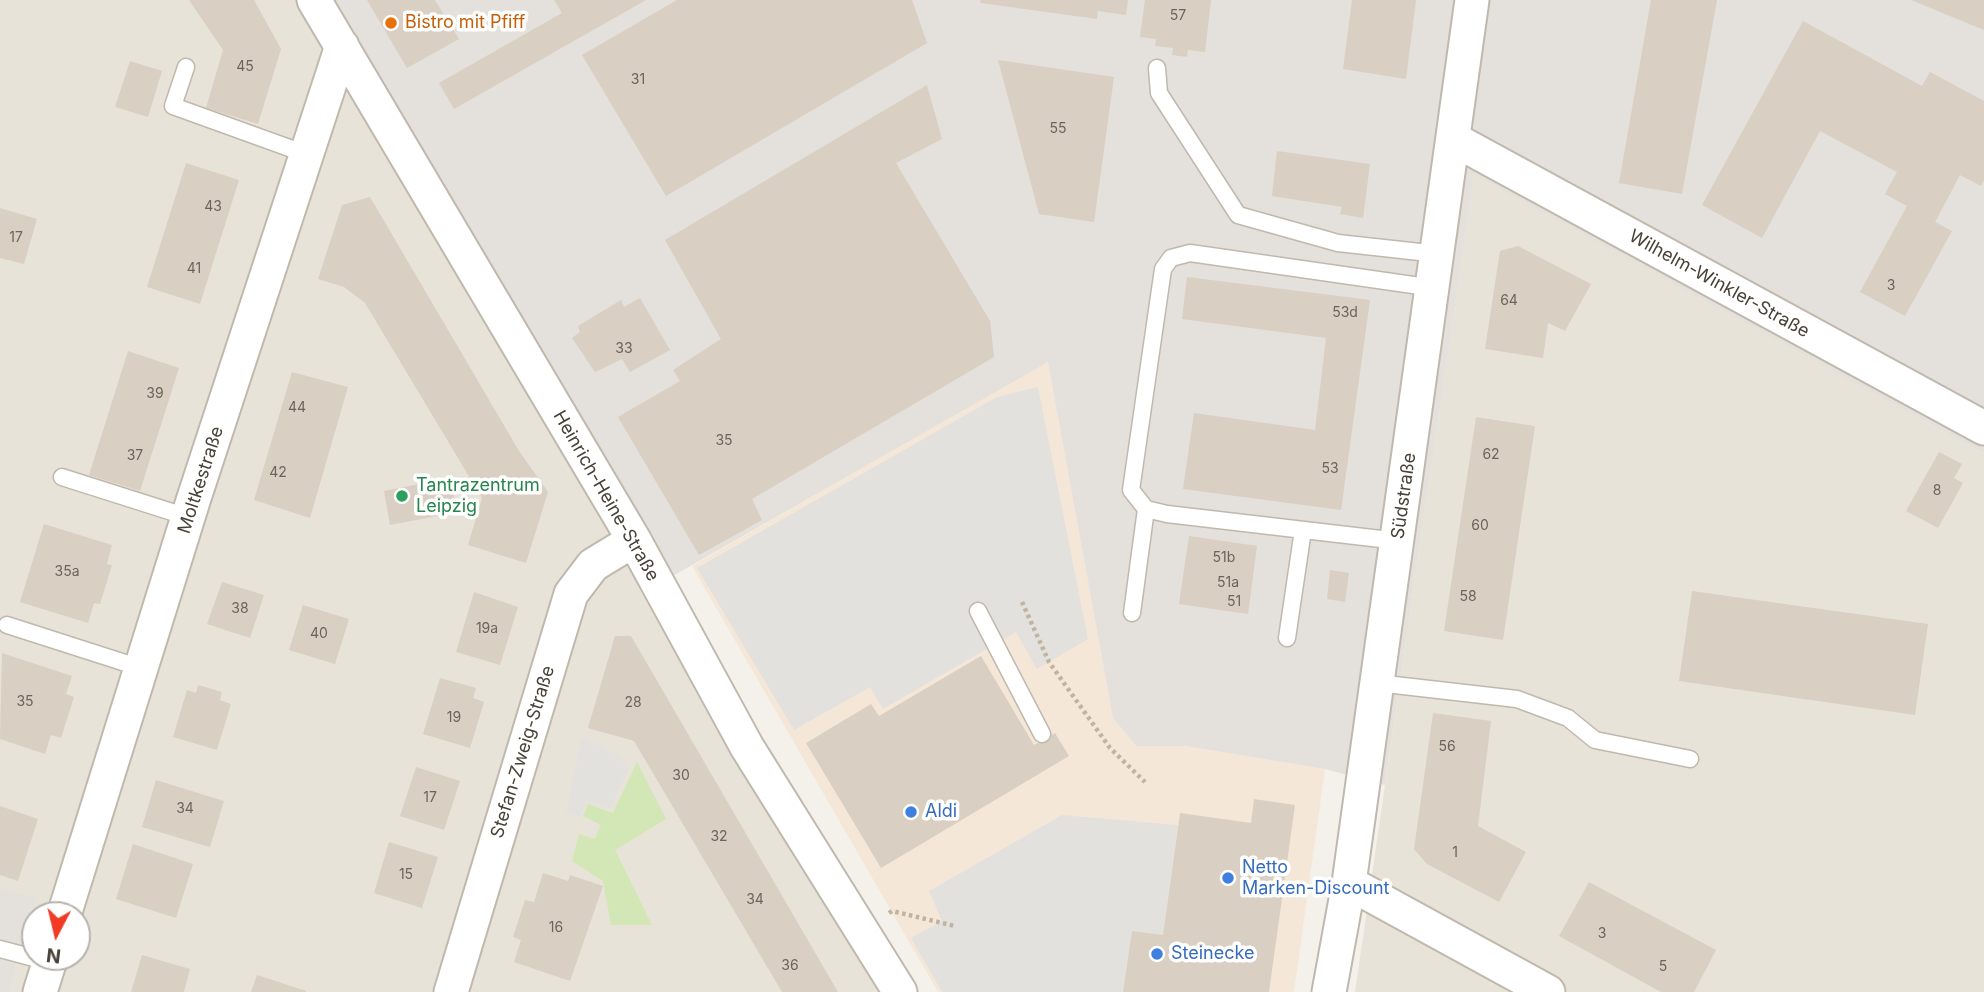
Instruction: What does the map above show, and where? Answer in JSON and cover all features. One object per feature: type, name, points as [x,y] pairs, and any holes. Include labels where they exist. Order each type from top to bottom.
[{"type":"street","name":"Heinrich-Heine-Straße","points":[[314,0],[634,540],[747,747],[900,992]]},
{"type":"street","name":"Südstraße","points":[[1329,992],[1349,883],[1455,140],[1472,0]]},
{"type":"street","name":"Moltkestraße","points":[[68,901],[188,517],[342,46]]},
{"type":"street","name":"Wilhelm-Winkler-Straße","points":[[1455,140],[1984,428]]},
{"type":"street","name":"Stefan-Zweig-Straße","points":[[451,992],[571,594],[593,565],[634,540]]},
{"type":"street","points":[[1349,883],[1511,983],[1549,992]]},
{"type":"lane","points":[[186,67],[173,106],[306,154]]},
{"type":"lane","points":[[1157,68],[1159,93],[1238,215],[1338,243],[1438,254]]},
{"type":"lane","points":[[1398,541],[1167,514],[1146,509],[1131,490],[1163,270],[1171,258],[1190,253],[1434,288]]},
{"type":"lane","points":[[62,477],[188,517]]},
{"type":"lane","points":[[1132,613],[1146,509]]},
{"type":"lane","points":[[1287,638],[1303,530]]},
{"type":"lane","points":[[978,611],[1042,734]]},
{"type":"lane","points":[[7,625],[141,668]]},
{"type":"lane","points":[[1377,683],[1517,699],[1568,718],[1595,740],[1690,759]]},
{"type":"lane","points":[[0,949],[21,959]]},
{"type":"path","points":[[1022,602],[1049,662],[1110,748],[1145,782]]},
{"type":"path","points":[[863,929],[892,911],[955,926]]},
{"type":"shaded area","points":[[0,0],[293,0],[909,992],[0,992]]},
{"type":"shaded area","points":[[293,0],[1984,0],[1984,454],[1474,174],[1385,785],[1325,769],[1185,746],[1136,746],[1113,718],[1048,362],[657,585]]},
{"type":"shaded area","points":[[1474,173],[1984,454],[1984,992],[1355,992]]},
{"type":"shaded area","points":[[1048,361],[1113,718],[1136,746],[1185,746],[1325,769],[1294,992],[938,992],[692,566]]},
{"type":"shaded area","points":[[1038,387],[1088,639],[1037,669],[1016,632],[883,709],[870,687],[794,730],[697,568],[997,397]]},
{"type":"shaded area","points":[[582,738],[620,756],[628,770],[610,809],[587,801],[580,816],[566,811]]},
{"type":"shaded area","points":[[1062,815],[1178,825],[1163,935],[1132,931],[1123,992],[942,992],[911,938],[942,921],[929,891]]},
{"type":"shaded area","points":[[0,888],[36,898],[35,901],[21,901],[21,948],[8,992],[0,992]]},
{"type":"green space","points":[[637,762],[666,819],[615,850],[652,925],[611,925],[603,881],[572,861],[579,834],[595,839],[601,825],[583,816],[588,804],[613,813]]},
{"type":"building","points":[[189,0],[254,0],[281,49],[258,124],[206,108],[223,50]]},
{"type":"building","points":[[367,0],[435,0],[459,39],[407,68]]},
{"type":"building","points":[[554,0],[646,0],[454,109],[439,83],[562,13]]},
{"type":"building","points":[[677,0],[912,0],[927,43],[666,196],[582,55]]},
{"type":"building","points":[[980,0],[1128,0],[1126,15],[1098,11],[1097,19],[981,3]]},
{"type":"building","points":[[1145,0],[1211,0],[1205,52],[1188,50],[1187,57],[1172,55],[1173,48],[1155,46],[1156,39],[1140,37]]},
{"type":"building","points":[[1352,0],[1416,0],[1406,79],[1343,69]]},
{"type":"building","points":[[1651,0],[1717,0],[1682,194],[1619,183]]},
{"type":"building","points":[[1911,0],[1984,0],[1984,30]]},
{"type":"building","points":[[1803,21],[1922,86],[1930,72],[1984,101],[1984,181],[1981,186],[1960,175],[1935,222],[1952,231],[1905,316],[1860,292],[1907,206],[1885,194],[1897,172],[1820,131],[1762,238],[1702,205]]},
{"type":"building","points":[[998,60],[1114,77],[1094,222],[1039,214]]},
{"type":"building","points":[[130,61],[162,71],[148,117],[115,107]]},
{"type":"building","points":[[927,85],[942,139],[896,163],[990,321],[994,357],[752,499],[762,520],[699,555],[618,417],[680,381],[673,370],[721,339],[665,240]]},
{"type":"building","points":[[1277,151],[1370,164],[1363,218],[1340,214],[1342,207],[1272,196]]},
{"type":"building","points":[[186,163],[239,180],[200,304],[147,287]]},
{"type":"building","points":[[370,197],[519,451],[548,492],[526,563],[468,545],[482,498],[365,303],[344,287],[318,279],[342,205]]},
{"type":"building","points":[[0,208],[37,219],[24,264],[0,258]]},
{"type":"building","points":[[1518,246],[1591,284],[1565,331],[1548,323],[1543,358],[1485,349],[1500,251]]},
{"type":"building","points":[[1187,277],[1370,300],[1341,510],[1183,489],[1194,413],[1315,430],[1326,338],[1182,319]]},
{"type":"building","points":[[640,298],[670,350],[630,372],[622,359],[595,372],[572,338],[580,332],[578,326],[621,300],[624,307]]},
{"type":"building","points":[[128,351],[179,368],[140,491],[89,475]]},
{"type":"building","points":[[292,372],[348,387],[310,518],[254,500]]},
{"type":"building","points":[[1476,417],[1535,426],[1503,640],[1444,631]]},
{"type":"building","points":[[1939,452],[1962,464],[1954,478],[1963,483],[1938,528],[1906,511]]},
{"type":"building","name":"Tantrazentrum Leipzig","points":[[449,478],[458,512],[390,525],[384,491]]},
{"type":"building","points":[[44,524],[112,545],[107,564],[112,565],[100,604],[94,603],[88,623],[20,602]]},
{"type":"building","points":[[1189,536],[1257,546],[1248,614],[1179,604]]},
{"type":"building","points":[[1330,570],[1349,573],[1345,602],[1327,599]]},
{"type":"building","points":[[222,582],[264,595],[250,638],[207,624]]},
{"type":"building","points":[[1692,591],[1928,624],[1915,715],[1679,681]]},
{"type":"building","points":[[474,592],[518,607],[500,665],[456,652]]},
{"type":"building","points":[[303,605],[349,619],[335,664],[289,650]]},
{"type":"building","points":[[615,636],[631,636],[838,992],[782,992],[634,741],[588,728]]},
{"type":"building","points":[[2,653],[72,676],[66,694],[74,697],[61,738],[51,735],[45,754],[0,739]]},
{"type":"building","name":"Aldi","points":[[981,656],[1034,745],[1055,733],[1069,756],[881,868],[806,743],[871,704],[879,716]]},
{"type":"building","points":[[440,678],[476,688],[473,698],[484,702],[470,748],[423,734]]},
{"type":"building","points":[[198,685],[222,692],[220,700],[231,704],[217,750],[173,737],[187,690],[196,693]]},
{"type":"building","points":[[1433,713],[1491,721],[1478,826],[1526,852],[1499,902],[1427,864],[1414,849]]},
{"type":"building","points":[[416,767],[460,781],[444,830],[400,816]]},
{"type":"building","points":[[156,780],[224,801],[210,847],[142,827]]},
{"type":"building","name":"Netto Marken-Discount","points":[[1254,799],[1295,805],[1269,992],[1123,992],[1132,931],[1163,935],[1180,813],[1251,823]]},
{"type":"building","points":[[0,806],[38,819],[18,881],[0,875]]},
{"type":"building","points":[[389,842],[438,857],[422,908],[374,893]]},
{"type":"building","points":[[133,844],[193,864],[176,918],[116,899]]},
{"type":"building","points":[[543,873],[568,881],[570,875],[603,886],[570,981],[514,962],[521,940],[513,937],[525,900],[534,902]]},
{"type":"building","points":[[1589,882],[1716,950],[1694,992],[1661,992],[1559,936]]},
{"type":"building","points":[[142,955],[190,969],[184,992],[131,992]]},
{"type":"building","points":[[257,975],[306,991],[306,992],[251,992]]},
{"type":"place","name":"Bistro mit Pfiff","points":[[391,23]]},
{"type":"place","name":"Tantrazentrum Leipzig","points":[[402,496]]},
{"type":"place","name":"Aldi","points":[[911,812]]},
{"type":"place","name":"Netto Marken-Discount","points":[[1228,878]]},
{"type":"place","name":"Steinecke","points":[[1157,954]]}]
